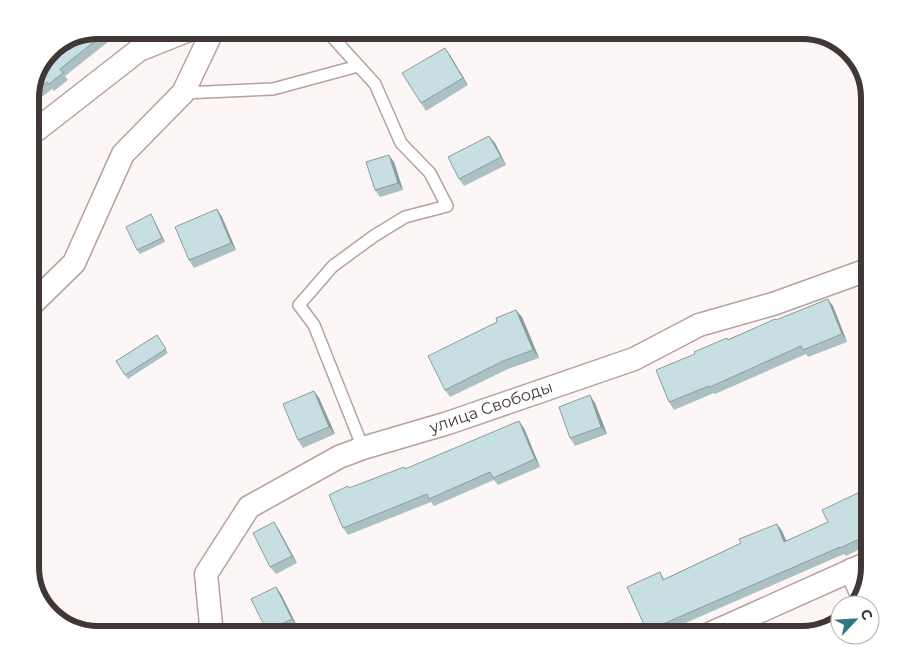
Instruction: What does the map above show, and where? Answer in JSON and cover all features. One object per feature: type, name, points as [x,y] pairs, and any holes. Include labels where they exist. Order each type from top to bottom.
[{"type":"street","points":[[39,128],[139,50],[166,39]]},
{"type":"street","points":[[39,297],[74,263],[123,154],[183,93],[209,39]]},
{"type":"street","name":"улица Свободы","points":[[211,626],[206,574],[249,507],[339,457],[448,423],[634,359],[699,324],[773,304],[861,272]]},
{"type":"street","points":[[727,626],[860,566]]},
{"type":"lane","points":[[334,39],[375,84],[401,143],[430,173],[447,206],[405,217],[374,236],[333,266],[299,305],[314,325],[363,448]]},
{"type":"lane","points":[[183,93],[273,89],[358,66]]},
{"type":"building","points":[[98,39],[60,69],[63,73],[49,84],[47,82],[40,87],[43,75],[56,56],[75,43]]},
{"type":"building","points":[[445,48],[463,78],[421,103],[402,73]]},
{"type":"building","points":[[489,136],[501,157],[459,179],[448,157]]},
{"type":"building","points":[[389,155],[398,183],[375,190],[366,162]]},
{"type":"building","points":[[217,209],[231,243],[189,260],[175,227]]},
{"type":"building","points":[[151,214],[162,238],[137,250],[126,227]]},
{"type":"building","points":[[828,299],[842,334],[803,350],[801,346],[710,387],[669,402],[656,370],[727,338],[728,340],[775,319]]},
{"type":"building","points":[[516,310],[533,350],[503,361],[445,390],[428,356],[497,322],[496,318]]},
{"type":"building","points":[[157,335],[166,349],[125,375],[116,361]]},
{"type":"building","points":[[314,391],[329,427],[298,440],[283,404]]},
{"type":"building","points":[[590,395],[601,427],[570,438],[559,407]]},
{"type":"building","points":[[519,421],[535,459],[493,478],[490,472],[429,499],[427,494],[343,528],[329,495],[348,486],[349,488],[404,467],[405,469]]},
{"type":"building","points":[[861,491],[861,538],[658,626],[645,626],[627,587],[660,572],[663,580],[741,543],[739,539],[777,524],[784,542],[828,522],[822,510]]},
{"type":"building","points":[[274,522],[292,556],[270,567],[253,533]]},
{"type":"building","points":[[276,587],[292,619],[277,626],[264,626],[251,599]]}]
